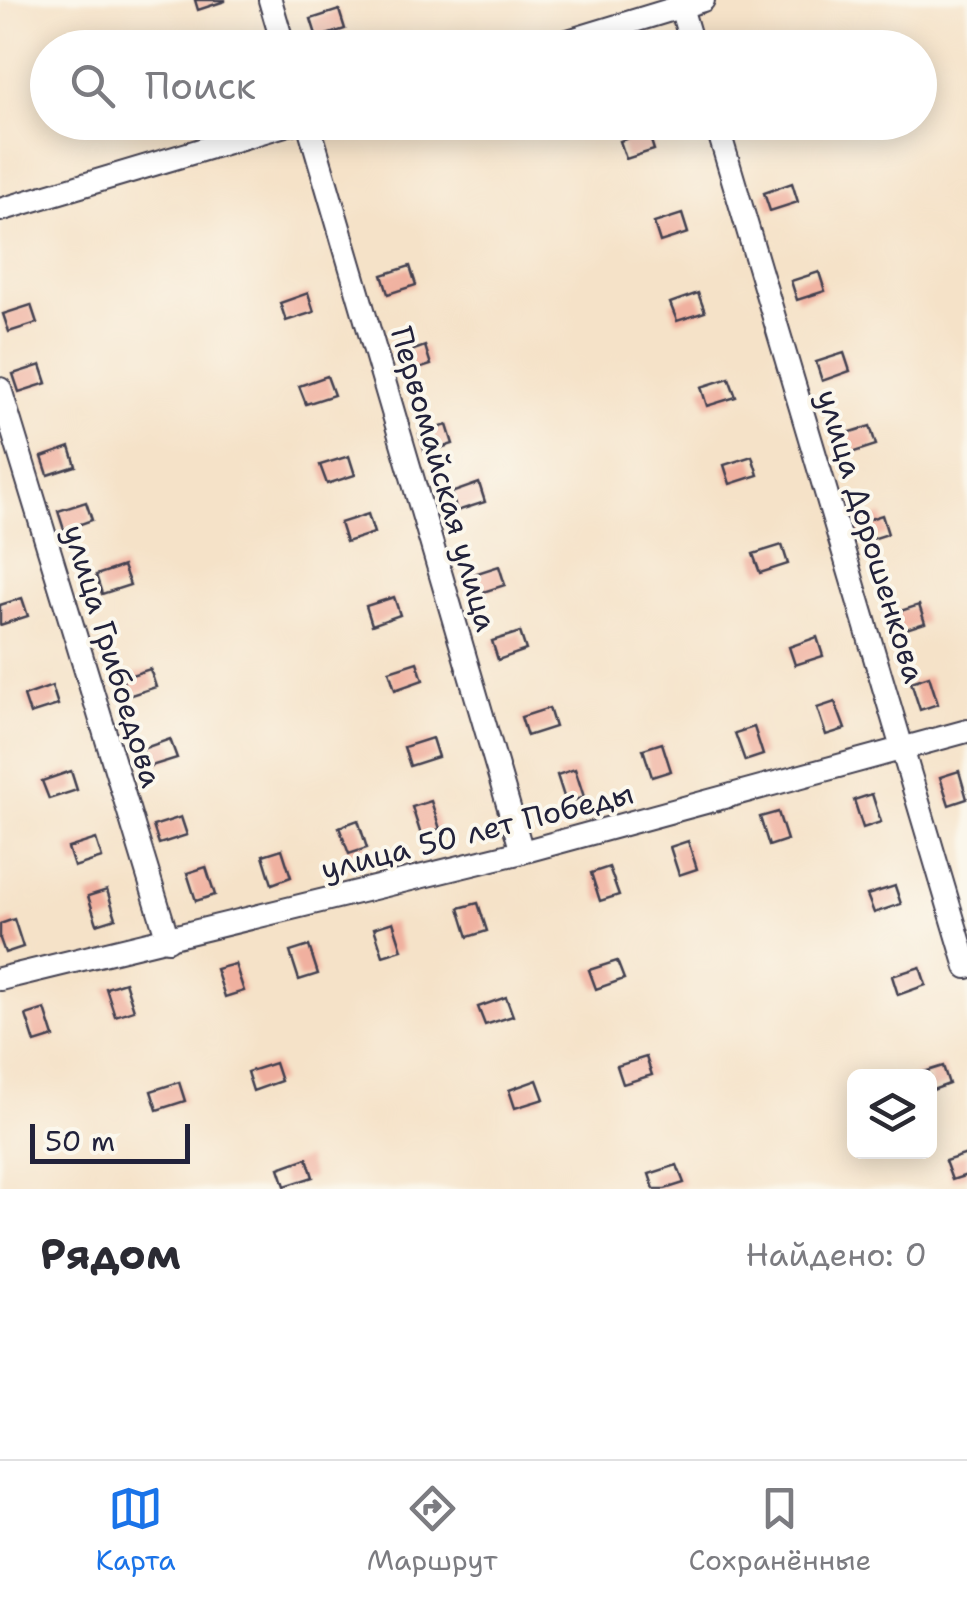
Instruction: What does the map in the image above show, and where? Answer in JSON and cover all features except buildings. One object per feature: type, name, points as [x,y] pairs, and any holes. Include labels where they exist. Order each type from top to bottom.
[{"type":"street","points":[[270,0],[279,30]]},
{"type":"street","points":[[601,30],[688,2],[691,30]]},
{"type":"street","points":[[0,210],[235,140]]},
{"type":"street","name":"Первомайская улица","points":[[313,140],[522,852]]},
{"type":"street","name":"улица Дорошенкова","points":[[721,140],[967,967]]},
{"type":"street","name":"улица Грибоедова","points":[[0,389],[168,940]]},
{"type":"street","name":"улица 50 лет Победы","points":[[0,980],[522,852],[967,731]]}]
